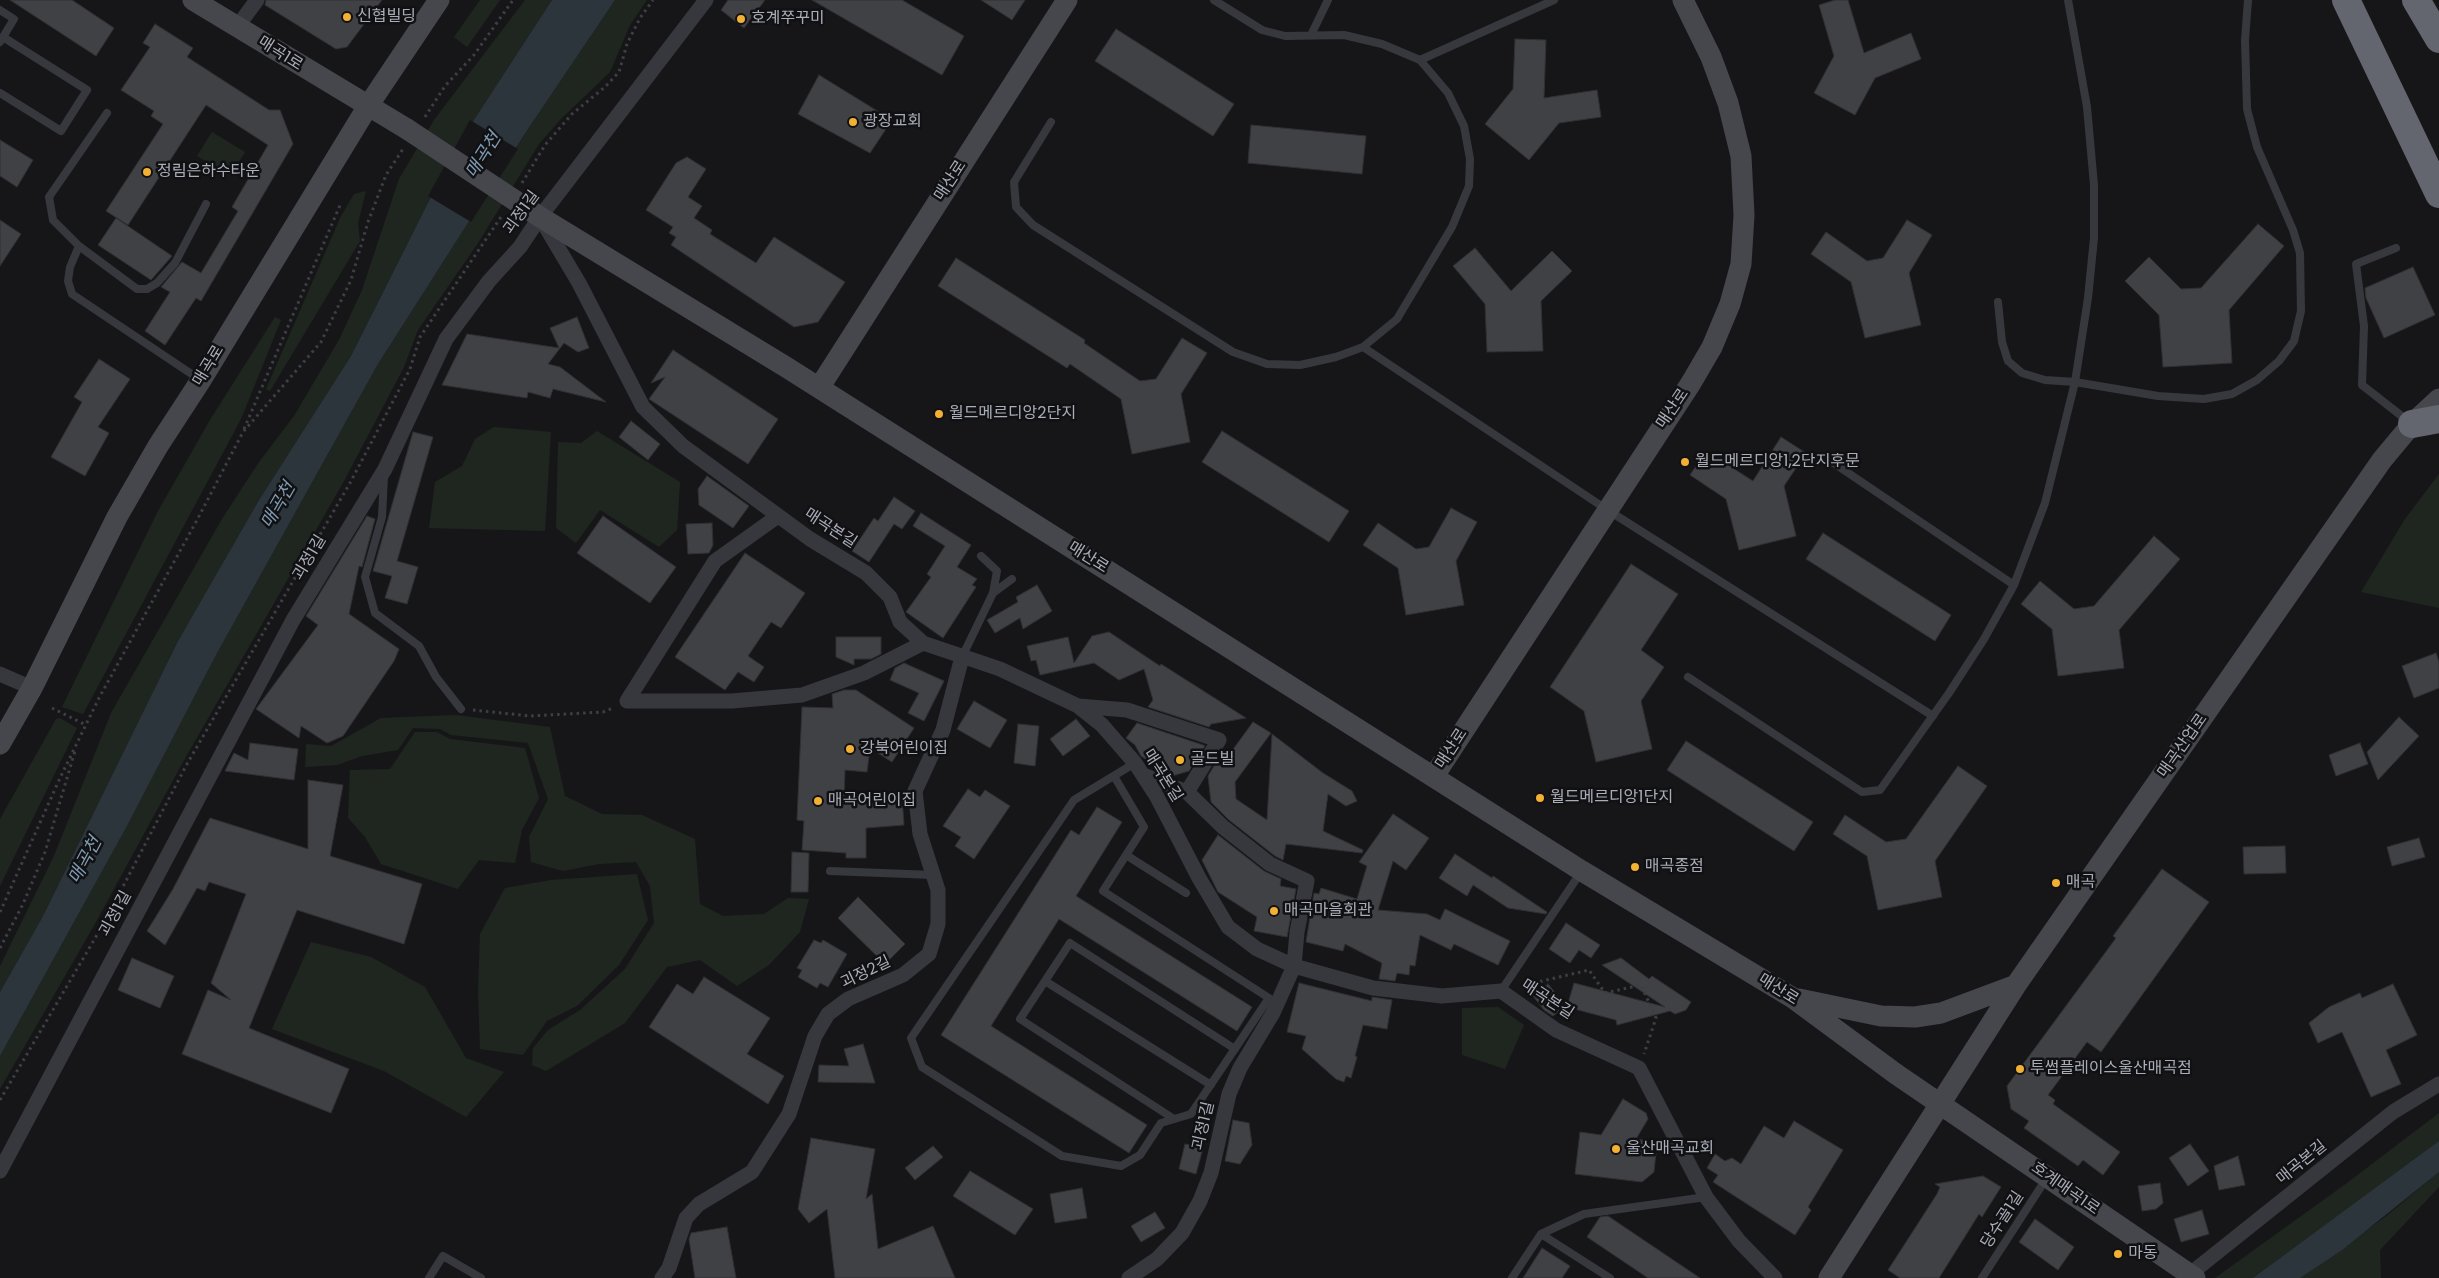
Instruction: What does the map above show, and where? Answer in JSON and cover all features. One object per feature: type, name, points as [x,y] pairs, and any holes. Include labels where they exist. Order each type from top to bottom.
[{"type":"highway","points":[[2346,0],[2439,194]]},
{"type":"highway","points":[[2416,0],[2439,39]]},
{"type":"highway","points":[[2412,424],[2439,419]]},
{"type":"street","name":"매곡1로","points":[[193,0],[368,106],[413,130]]},
{"type":"street","points":[[237,27],[258,0]]},
{"type":"street","name":"매곡로","points":[[0,744],[32,688],[117,517],[158,446],[368,106],[439,0]]},
{"type":"street","name":"괴정1길","points":[[0,1171],[293,620],[385,469],[446,340],[489,281],[520,247],[540,217],[706,0]]},
{"type":"street","name":"매산로","points":[[819,388],[1067,0]]},
{"type":"street","name":"매산로","points":[[1434,776],[1712,346],[1730,304],[1740,264],[1744,214],[1741,156],[1728,102],[1711,57],[1683,0]]},
{"type":"street","name":"매산로","points":[[413,130],[540,217],[819,388],[1582,871],[1793,998],[1940,1104]]},
{"type":"street","name":"매곡본길","points":[[540,217],[580,283],[642,407],[683,446],[810,539],[866,573],[890,597],[900,622],[923,643],[1000,669],[1078,706],[1102,726],[1139,769],[1157,797],[1199,878],[1228,927],[1257,949],[1294,966],[1373,988],[1442,996],[1501,991],[1556,1030],[1638,1068]]},
{"type":"street","name":"매곡산업로","points":[[1940,1104],[2016,985],[2382,460],[2412,424],[2439,399]]},
{"type":"street","points":[[627,701],[714,561],[778,516]]},
{"type":"street","points":[[627,701],[732,701],[802,694],[864,673],[923,643]]},
{"type":"street","name":"괴정2길","points":[[662,1278],[669,1268],[686,1218],[698,1204],[752,1172],[790,1114],[815,1036],[828,1014],[848,999],[903,975],[929,954],[938,924],[938,890],[920,834],[915,791],[943,730],[962,656]]},
{"type":"street","points":[[0,674],[32,688]]},
{"type":"street","points":[[1078,706],[1127,710],[1219,740],[1186,792],[1139,769]]},
{"type":"street","name":"괴정1길","points":[[1129,1278],[1157,1259],[1182,1234],[1200,1201],[1211,1173],[1229,1094],[1240,1068],[1273,1013],[1294,966],[1297,932],[1307,881],[1270,864],[1223,827],[1186,792]]},
{"type":"street","points":[[1793,998],[1881,1016],[1915,1017],[1940,1013],[2016,985]]},
{"type":"street","points":[[1638,1068],[1706,1197],[1739,1241],[1775,1278]]},
{"type":"street","name":"매곡본길","points":[[2190,1277],[2393,1112],[2439,1084]]},
{"type":"street","points":[[1829,1278],[1940,1104]]},
{"type":"street","name":"호계매곡1로","points":[[1940,1104],[2190,1277]]},
{"type":"lane","points":[[1051,122],[1014,182],[1016,207],[1033,224],[1233,352],[1267,364],[1300,365],[1336,358],[1363,348],[1397,318],[1452,227],[1468,186],[1470,160],[1464,126],[1448,93],[1420,60],[1382,44],[1344,35],[1285,36],[1262,30],[1214,0]]},
{"type":"lane","points":[[1311,35],[1328,0]]},
{"type":"lane","points":[[1420,60],[1554,0]]},
{"type":"lane","points":[[1688,677],[1862,792],[1880,790],[1933,716],[1984,639],[2014,585],[2045,503],[2075,382],[2088,298],[2094,238],[2094,185],[2087,107],[2068,0]]},
{"type":"lane","points":[[1998,302],[2002,342],[2008,361],[2022,373],[2045,380],[2075,382],[2158,396],[2204,399],[2232,394],[2257,380],[2279,361],[2294,341],[2301,312],[2300,252],[2293,230],[2257,147],[2248,109],[2245,40],[2248,0]]},
{"type":"lane","points":[[0,10],[14,20],[2,39],[87,90],[61,131],[0,93]]},
{"type":"lane","points":[[107,113],[49,197],[53,220],[79,246],[137,289],[147,289],[157,283],[175,263],[206,204]]},
{"type":"lane","points":[[79,246],[70,267],[68,282],[72,294],[200,380]]},
{"type":"lane","points":[[2396,248],[2356,264],[2364,326],[2362,385],[2412,424]]},
{"type":"lane","points":[[1363,348],[1606,509],[1933,716]]},
{"type":"lane","points":[[1832,462],[2014,585]]},
{"type":"lane","points":[[385,469],[382,518],[365,577],[375,613],[419,646],[436,676],[461,709]]},
{"type":"lane","points":[[962,656],[993,593],[997,571],[981,556]]},
{"type":"lane","points":[[993,593],[1012,579]]},
{"type":"lane","points":[[1114,776],[1144,827],[1103,891],[1269,998],[1191,1114],[1161,1123],[1140,1155],[1121,1166],[1062,1156],[922,1067],[911,1038],[1074,800],[1114,776],[1139,769]]},
{"type":"lane","points":[[1126,855],[1186,893]]},
{"type":"lane","points":[[830,871],[933,876]]},
{"type":"lane","points":[[1501,991],[1582,871]]},
{"type":"lane","points":[[1174,1119],[1020,1019],[1070,943],[1235,1049]]},
{"type":"lane","points":[[1045,981],[1211,1085]]},
{"type":"lane","name":"당수골1길","points":[[1982,1278],[2047,1177]]},
{"type":"lane","points":[[1512,1278],[1541,1234],[1584,1214],[1706,1197]]},
{"type":"lane","points":[[1541,1234],[1610,1278]]},
{"type":"lane","points":[[429,1278],[443,1256],[480,1278]]},
{"type":"path","points":[[243,432],[321,342],[351,280],[368,222],[386,175],[413,130],[445,86],[474,55],[513,0]]},
{"type":"path","points":[[0,912],[77,742],[243,432],[341,203]]},
{"type":"path","points":[[461,709],[540,715],[603,712],[627,701]]},
{"type":"path","points":[[52,708],[86,725]]},
{"type":"path","points":[[0,948],[23,904],[45,852],[64,793],[77,742]]},
{"type":"path","points":[[1501,991],[1589,970],[1605,993],[1641,985],[1656,1018],[1638,1068]]},
{"type":"shaded area","points":[[480,0],[500,0],[467,47],[454,37]]},
{"type":"shaded area","points":[[525,0],[552,0],[455,149],[351,356],[259,500],[178,641],[43,916],[0,992],[0,966],[54,856],[111,713],[222,519],[259,462],[294,416],[340,338],[362,290],[399,179],[434,120]]},
{"type":"shaded area","points":[[615,0],[647,0],[630,25],[610,72],[561,119],[539,144],[478,243],[418,330],[404,367],[344,481],[183,762],[96,922],[0,1089],[0,1056],[127,826],[216,655],[378,364],[524,135]]},
{"type":"shaded area","points":[[212,132],[245,152],[230,176],[197,156]]},
{"type":"shaded area","points":[[366,191],[358,223],[360,241],[270,391],[266,389],[341,216],[354,194]]},
{"type":"shaded area","points":[[275,317],[281,320],[241,419],[83,714],[62,707],[158,511],[210,420]]},
{"type":"shaded area","points":[[494,427],[551,432],[545,531],[429,528],[435,482],[462,466],[475,439]]},
{"type":"shaded area","points":[[597,431],[680,482],[677,530],[659,547],[600,510],[576,543],[556,528],[558,442],[581,443]]},
{"type":"shaded area","points":[[2439,474],[2439,608],[2361,592],[2405,519]]},
{"type":"shaded area","points":[[456,715],[550,727],[565,796],[602,814],[642,815],[695,839],[700,904],[723,916],[764,914],[788,898],[809,899],[800,932],[769,965],[737,986],[700,960],[667,967],[625,1023],[546,1071],[532,1065],[533,1048],[548,1030],[580,1010],[625,969],[654,923],[650,886],[636,862],[599,864],[563,871],[531,862],[529,837],[548,799],[528,743],[451,735],[440,729],[413,728],[398,750],[362,756],[337,765],[305,767],[306,744],[331,746],[381,718]]},
{"type":"shaded area","points":[[60,718],[77,728],[0,886],[0,819],[56,719]]},
{"type":"shaded area","points":[[415,732],[437,732],[450,739],[525,748],[539,798],[522,830],[515,863],[479,860],[458,889],[381,864],[365,837],[348,818],[350,770],[390,769]]},
{"type":"shaded area","points":[[637,874],[648,920],[619,965],[577,1006],[547,1021],[523,1055],[480,1049],[478,991],[480,934],[505,888],[551,880]]},
{"type":"shaded area","points":[[311,942],[371,957],[425,987],[466,1058],[504,1072],[466,1117],[384,1071],[272,1029]]},
{"type":"shaded area","points":[[1498,1007],[1524,1025],[1505,1069],[1462,1055],[1462,1008]]},
{"type":"shaded area","points":[[2439,1113],[2439,1141],[2370,1193],[2253,1278],[2215,1278],[2347,1183]]},
{"type":"shaded area","points":[[2439,1172],[2439,1187],[2380,1250],[2381,1278],[2300,1278],[2385,1217]]},
{"type":"water","name":"매곡천","points":[[552,0],[615,0],[524,135],[378,364],[216,655],[127,826],[0,1056],[0,992],[43,916],[178,641],[259,500],[351,356],[455,149]]},
{"type":"water","points":[[2439,1141],[2439,1172],[2342,1250],[2300,1278],[2253,1278]]},
{"type":"pier","points":[[470,120],[518,149],[471,222],[428,196]]},
{"type":"building","points":[[10,0],[72,0],[114,28],[96,56]]},
{"type":"building","points":[[266,0],[382,0],[347,47],[336,49],[265,5]]},
{"type":"building","name":"호계쭈꾸미","points":[[728,0],[765,0],[744,28],[721,10]]},
{"type":"building","points":[[812,0],[902,0],[964,36],[942,75]]},
{"type":"building","points":[[981,0],[1025,0],[1012,20]]},
{"type":"building","points":[[1835,0],[1848,0],[1864,53],[1911,33],[1921,59],[1875,78],[1855,115],[1814,93],[1834,56],[1819,5]]},
{"type":"building","points":[[155,24],[193,48],[187,57],[269,110],[280,110],[293,144],[201,301],[196,298],[165,345],[145,331],[170,292],[161,287],[182,262],[201,273],[238,211],[232,207],[268,145],[206,105],[128,225],[106,211],[163,124],[151,116],[154,111],[121,90],[150,47],[143,43]]},
{"type":"building","points":[[1116,29],[1234,104],[1213,136],[1095,61]]},
{"type":"building","points":[[1515,39],[1546,40],[1544,98],[1597,90],[1601,117],[1559,123],[1529,160],[1485,124],[1513,89]]},
{"type":"building","points":[[819,75],[892,120],[870,153],[798,114]]},
{"type":"building","points":[[1251,125],[1366,136],[1362,174],[1248,163]]},
{"type":"building","points":[[0,140],[33,160],[17,187],[0,176]]},
{"type":"building","points":[[687,157],[706,169],[688,197],[702,206],[694,218],[712,230],[710,234],[756,263],[774,237],[845,282],[818,322],[794,327],[671,245],[676,237],[669,233],[673,227],[646,210],[676,163]]},
{"type":"building","points":[[116,218],[172,256],[151,280],[98,245]]},
{"type":"building","points":[[0,220],[21,234],[0,266]]},
{"type":"building","points":[[1907,220],[1932,235],[1909,273],[1921,325],[1865,338],[1851,282],[1811,254],[1826,232],[1867,261],[1883,258]]},
{"type":"building","points":[[2258,224],[2284,246],[2229,310],[2232,363],[2163,367],[2159,315],[2125,281],[2149,257],[2181,289],[2201,288]]},
{"type":"building","points":[[1475,248],[1511,291],[1552,251],[1572,271],[1541,301],[1543,351],[1487,352],[1485,304],[1453,266]]},
{"type":"building","points":[[956,258],[1085,340],[1084,343],[1140,381],[1156,379],[1182,338],[1207,353],[1181,394],[1190,442],[1132,454],[1121,399],[1070,364],[1067,368],[938,286]]},
{"type":"building","points":[[2413,267],[2435,315],[2384,338],[2366,298],[2365,288]]},
{"type":"building","points":[[577,317],[589,348],[578,352],[564,343],[548,364],[560,367],[606,402],[553,389],[550,398],[528,392],[527,398],[442,385],[467,334],[559,348],[550,328]]},
{"type":"building","points":[[673,350],[778,419],[748,464],[649,399],[665,377],[651,383]]},
{"type":"building","points":[[99,359],[130,379],[98,427],[109,433],[85,476],[51,457],[82,402],[74,397]]},
{"type":"building","points":[[631,421],[660,444],[648,460],[619,437]]},
{"type":"building","points":[[1222,431],[1349,511],[1329,542],[1202,462]]},
{"type":"building","points":[[413,432],[433,437],[397,561],[418,567],[407,604],[385,598],[392,576],[373,571]]},
{"type":"building","points":[[1781,437],[1806,453],[1784,486],[1796,536],[1739,550],[1726,499],[1690,475],[1706,451],[1753,481]]},
{"type":"building","points":[[707,476],[749,506],[733,528],[699,505],[698,489]]},
{"type":"building","points":[[894,497],[915,511],[902,529],[894,524],[869,562],[852,551],[874,518],[878,521]]},
{"type":"building","points":[[1451,508],[1477,522],[1456,561],[1464,605],[1406,615],[1398,568],[1363,545],[1378,523],[1416,549],[1429,547]]},
{"type":"building","points":[[921,513],[971,545],[957,567],[977,579],[972,585],[976,587],[943,638],[906,612],[931,577],[927,574],[945,546],[913,526]]},
{"type":"building","points":[[367,516],[375,519],[362,567],[359,566],[349,614],[399,649],[394,661],[343,736],[327,743],[301,726],[299,738],[256,709],[318,625],[306,616]]},
{"type":"building","points":[[603,516],[676,567],[650,603],[577,553]]},
{"type":"building","points":[[712,523],[713,545],[709,553],[688,554],[686,524]]},
{"type":"building","points":[[1823,533],[1951,615],[1935,641],[1806,559]]},
{"type":"building","points":[[2154,536],[2180,559],[2119,630],[2124,668],[2058,676],[2052,629],[2021,604],[2040,581],[2074,609],[2094,606]]},
{"type":"building","points":[[745,553],[805,593],[781,628],[771,622],[748,656],[764,667],[754,682],[738,672],[725,690],[675,657]]},
{"type":"building","points":[[1631,564],[1678,594],[1641,650],[1664,667],[1641,701],[1652,749],[1596,762],[1584,711],[1550,687]]},
{"type":"building","points":[[1037,585],[1052,611],[1023,629],[1020,618],[995,633],[987,620],[1018,602],[1016,597]]},
{"type":"building","points":[[1109,632],[1160,666],[1161,664],[1246,718],[1211,724],[1209,727],[1148,707],[1153,700],[1144,669],[1119,680],[1094,663],[1040,675],[1036,660],[1031,661],[1027,646],[1068,637],[1074,663],[1092,636]]},
{"type":"building","points":[[836,637],[881,637],[881,654],[871,659],[854,659],[854,665],[836,657]]},
{"type":"building","points":[[2436,653],[2439,662],[2439,688],[2414,698],[2402,666]]},
{"type":"building","points":[[904,663],[944,681],[924,721],[908,713],[919,693],[890,680],[895,668]]},
{"type":"building","points":[[844,690],[856,690],[914,728],[892,762],[870,748],[867,772],[845,770],[844,802],[902,797],[904,825],[866,828],[866,858],[846,858],[846,853],[802,850],[804,821],[797,820],[802,707],[833,708],[832,694]]},
{"type":"building","points":[[974,701],[1007,720],[990,748],[957,729]]},
{"type":"building","points":[[2399,717],[2419,736],[2378,780],[2367,752]]},
{"type":"building","points":[[1076,719],[1090,736],[1063,756],[1050,739]]},
{"type":"building","points":[[1253,722],[1271,733],[1235,782],[1236,799],[1267,820],[1272,734],[1323,773],[1352,791],[1357,801],[1346,806],[1328,794],[1323,831],[1363,850],[1362,853],[1286,844],[1283,860],[1275,856],[1229,820],[1211,802],[1208,776],[1220,756],[1226,759]]},
{"type":"building","points":[[1137,723],[1205,746],[1189,771],[1172,776],[1157,770],[1159,768],[1141,756],[1135,745],[1126,738]]},
{"type":"building","points":[[1018,724],[1039,726],[1035,766],[1014,763]]},
{"type":"building","points":[[1686,741],[1813,822],[1794,851],[1667,770]]},
{"type":"building","points":[[250,743],[298,749],[294,780],[225,771],[234,753],[248,760]]},
{"type":"building","points":[[2360,743],[2368,764],[2336,776],[2329,755]]},
{"type":"building","points":[[1958,766],[1987,786],[1935,861],[1942,897],[1878,910],[1867,856],[1833,834],[1845,815],[1886,842],[1906,839]]},
{"type":"building","points":[[308,780],[343,785],[330,856],[422,884],[404,944],[297,910],[249,1028],[349,1069],[331,1113],[182,1054],[208,990],[231,1000],[211,983],[246,894],[209,882],[205,891],[197,888],[165,945],[147,931],[173,889],[210,818],[308,849]]},
{"type":"building","points":[[968,789],[980,797],[985,790],[1010,806],[974,859],[955,846],[961,837],[943,826]]},
{"type":"building","points":[[1097,807],[1122,822],[1076,896],[1252,1007],[1237,1031],[1059,919],[991,1026],[1147,1125],[1129,1153],[941,1035],[1071,830],[1079,835]]},
{"type":"building","points":[[1393,814],[1429,838],[1406,870],[1393,861],[1378,910],[1427,914],[1440,920],[1445,909],[1510,941],[1498,965],[1454,944],[1451,950],[1420,935],[1415,966],[1410,965],[1409,975],[1397,973],[1395,981],[1379,979],[1382,963],[1345,944],[1343,951],[1306,942],[1314,893],[1319,894],[1321,888],[1357,899],[1367,866],[1359,862]]},
{"type":"building","points":[[1218,835],[1264,871],[1281,879],[1280,886],[1296,889],[1287,937],[1254,931],[1257,917],[1218,892],[1202,860]]},
{"type":"building","points":[[2419,838],[2425,857],[2392,866],[2387,847]]},
{"type":"building","points":[[2285,846],[2286,873],[2244,874],[2243,847]]},
{"type":"building","points":[[792,852],[809,853],[808,892],[791,892]]},
{"type":"building","points":[[1455,854],[1492,878],[1493,876],[1547,912],[1546,914],[1508,908],[1473,885],[1467,896],[1439,878]]},
{"type":"building","points":[[2162,869],[2209,902],[2101,1052],[2087,1042],[2048,1095],[2055,1100],[2053,1104],[2120,1152],[2103,1175],[2083,1160],[2078,1166],[2024,1128],[2029,1121],[2011,1109],[2007,1086],[2116,938],[2113,936]]},
{"type":"building","points":[[858,897],[905,944],[885,964],[838,918]]},
{"type":"building","points":[[1566,923],[1600,945],[1591,958],[1579,950],[1570,963],[1549,949]]},
{"type":"building","points":[[814,940],[821,943],[823,940],[847,954],[828,987],[820,983],[817,988],[798,977],[802,970],[797,968]]},
{"type":"building","points":[[132,958],[174,976],[160,1008],[118,990]]},
{"type":"building","points":[[1621,958],[1649,979],[1652,976],[1691,1002],[1686,1010],[1675,1014],[1670,1011],[1617,1025],[1616,1020],[1567,1007],[1574,983],[1665,1007],[1602,965]]},
{"type":"building","points":[[704,977],[770,1018],[747,1054],[784,1076],[768,1104],[649,1027],[677,984],[693,994]]},
{"type":"building","points":[[1299,983],[1372,1001],[1372,997],[1392,1000],[1387,1029],[1363,1025],[1351,1078],[1346,1076],[1344,1082],[1336,1079],[1302,1049],[1306,1036],[1287,1032]]},
{"type":"building","points":[[1548,984],[1566,1006],[1553,1016],[1544,1010],[1533,996]]},
{"type":"building","points":[[2393,984],[2417,1035],[2386,1050],[2401,1084],[2371,1097],[2342,1032],[2318,1043],[2309,1023],[2329,1007],[2360,993],[2362,998]]},
{"type":"building","points":[[863,1044],[875,1083],[818,1082],[819,1065],[849,1066],[844,1049]]},
{"type":"building","points":[[1623,1099],[1646,1113],[1648,1119],[1636,1139],[1657,1142],[1654,1172],[1642,1182],[1575,1174],[1580,1132],[1601,1135]]},
{"type":"building","points":[[1233,1120],[1249,1123],[1252,1145],[1240,1164],[1225,1161]]},
{"type":"building","points":[[1794,1121],[1843,1150],[1808,1207],[1811,1210],[1795,1235],[1713,1182],[1718,1175],[1707,1168],[1715,1154],[1725,1161],[1732,1158],[1741,1164],[1764,1126],[1784,1138]]},
{"type":"building","points":[[811,1138],[875,1149],[866,1199],[872,1194],[878,1249],[933,1226],[955,1278],[835,1278],[827,1209],[809,1223],[798,1209]]},
{"type":"building","points":[[1185,1144],[1203,1148],[1196,1174],[1179,1169]]},
{"type":"building","points":[[2190,1144],[2209,1171],[2188,1186],[2169,1158]]},
{"type":"building","points":[[933,1146],[943,1157],[915,1180],[905,1168]]},
{"type":"building","points":[[2238,1156],[2245,1185],[2219,1190],[2214,1166]]},
{"type":"building","points":[[970,1171],[1033,1209],[1015,1235],[953,1196]]},
{"type":"building","points":[[1983,1176],[2001,1187],[1982,1217],[1979,1214],[1939,1278],[1900,1278],[1888,1270],[1937,1194],[1940,1187],[1935,1184]]},
{"type":"building","points":[[2160,1183],[2163,1203],[2156,1209],[2142,1211],[2138,1186]]},
{"type":"building","points":[[1082,1188],[1087,1218],[1055,1223],[1050,1194]]},
{"type":"building","points":[[2202,1210],[2209,1234],[2181,1242],[2174,1219]]},
{"type":"building","points":[[1155,1212],[1165,1228],[1141,1242],[1131,1226]]},
{"type":"building","points":[[1608,1216],[1700,1278],[1648,1278],[1587,1237],[1600,1217]]},
{"type":"building","points":[[2035,1219],[2074,1247],[2058,1270],[2019,1242]]},
{"type":"building","points":[[727,1227],[736,1278],[695,1278],[689,1239],[691,1233]]},
{"type":"building","points":[[1542,1248],[1570,1266],[1562,1278],[1523,1278]]},
{"type":"place","name":"신협빌딩","points":[[347,17]]},
{"type":"place","name":"호계쭈꾸미","points":[[741,19]]},
{"type":"place","name":"광장교회","points":[[853,122]]},
{"type":"place","name":"정림은하수타운","points":[[147,172]]},
{"type":"place","name":"월드메르디앙2단지","points":[[939,414]]},
{"type":"place","name":"월드메르디앙1,2단지후문","points":[[1685,462]]},
{"type":"place","name":"강북어린이집","points":[[850,749]]},
{"type":"place","name":"골드빌","points":[[1180,760]]},
{"type":"place","name":"월드메르디앙1단지","points":[[1540,798]]},
{"type":"place","name":"매곡어린이집","points":[[818,801]]},
{"type":"place","name":"매곡종점","points":[[1635,867]]},
{"type":"place","name":"매곡","points":[[2056,883]]},
{"type":"place","name":"매곡마을회관","points":[[1274,911]]},
{"type":"place","name":"투썸플레이스울산매곡점","points":[[2020,1069]]},
{"type":"place","name":"울산매곡교회","points":[[1616,1149]]},
{"type":"place","name":"마동","points":[[2118,1254]]}]
